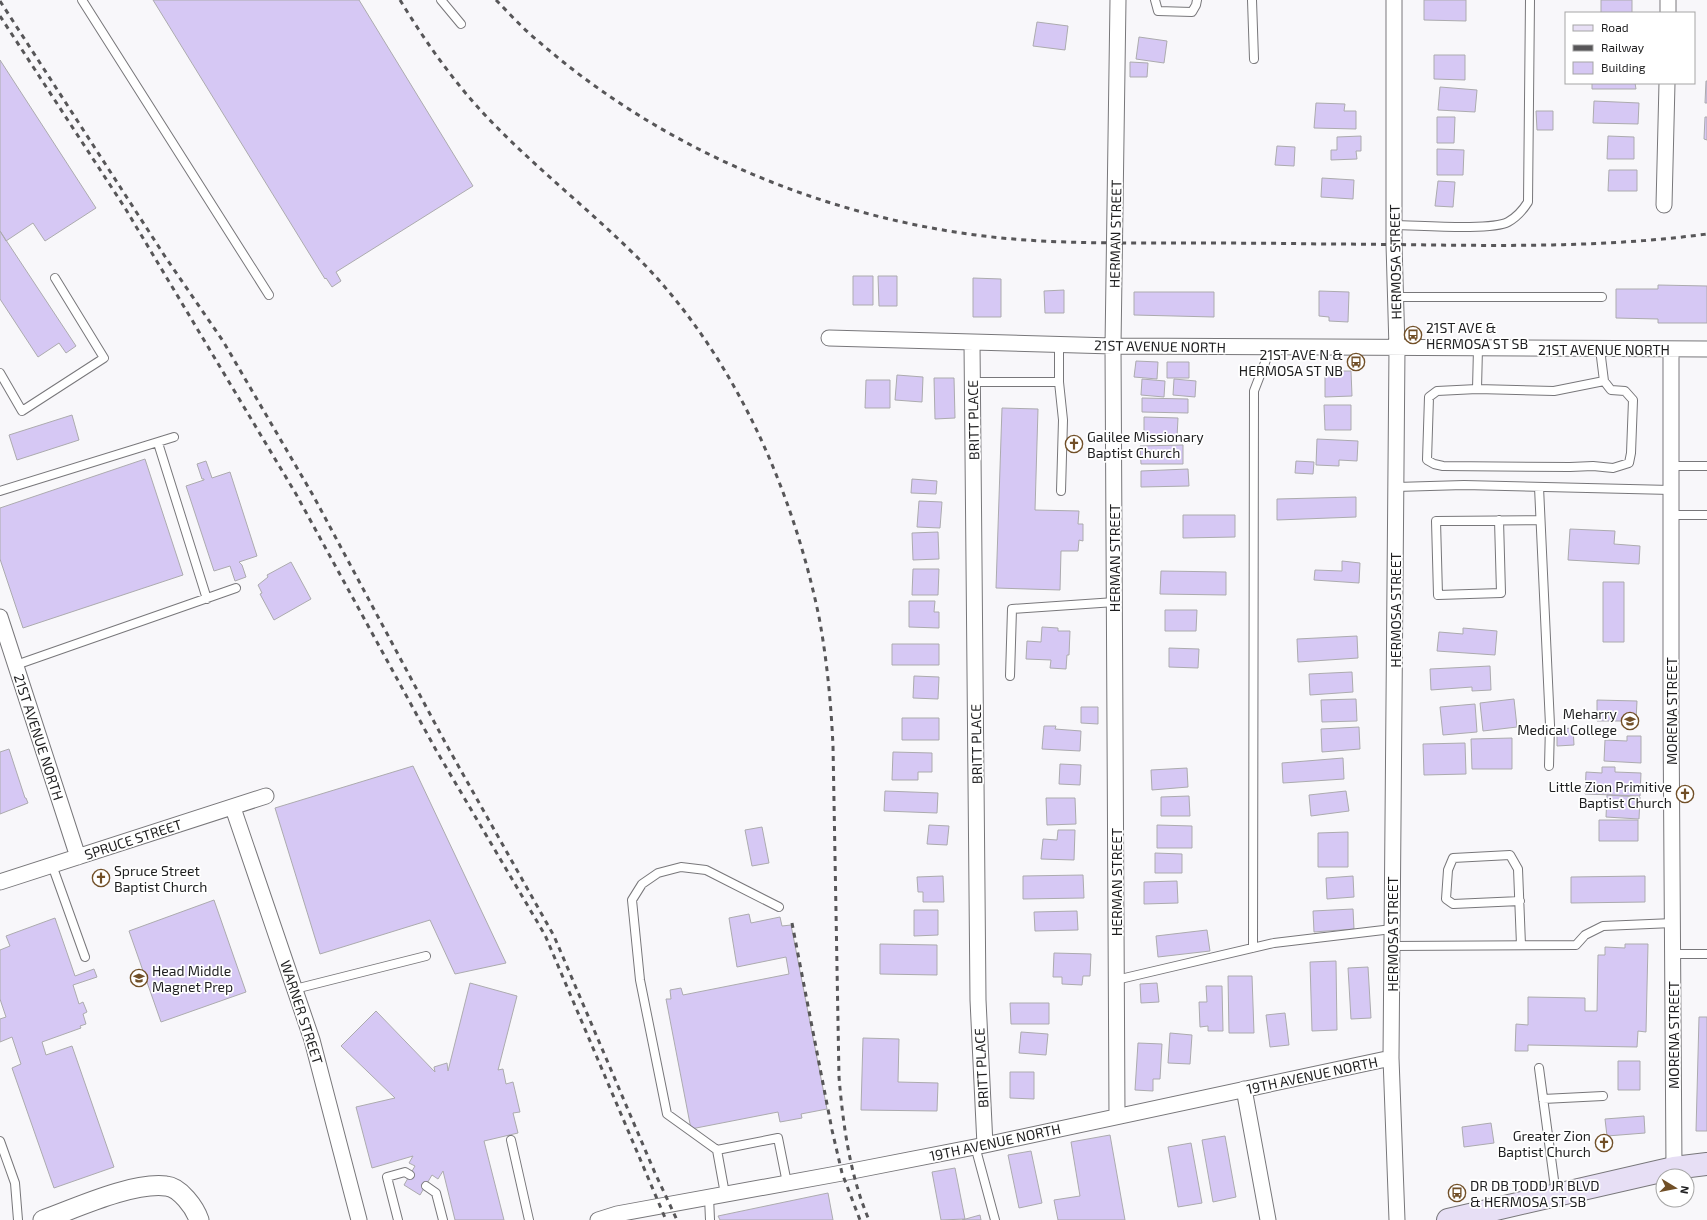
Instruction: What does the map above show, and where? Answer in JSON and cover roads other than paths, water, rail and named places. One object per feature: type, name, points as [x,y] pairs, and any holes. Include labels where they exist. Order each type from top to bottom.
[{"type":"main road","points":[[1674,1168],[1707,1164]]},
{"type":"main road","points":[[1448,1220],[1655,1173]]},
{"type":"street","name":"HERMAN STREET","points":[[1117,1116],[1113,346],[1118,0]]},
{"type":"street","name":"HERMOSA STREET","points":[[1394,0],[1394,224],[1397,348],[1391,1058],[1397,1220]]},
{"type":"street","points":[[1668,0],[1668,12]]},
{"type":"street","points":[[1664,205],[1667,84]]},
{"type":"street","name":"21ST AVENUE NORTH","points":[[829,338],[1113,346],[1707,350]]},
{"type":"street","name":"BRITT PLACE","points":[[972,343],[980,1146]]},
{"type":"street","name":"MORENA STREET","points":[[1671,349],[1674,1168]]},
{"type":"street","name":"21ST AVENUE NORTH","points":[[0,617],[78,857]]},
{"type":"street","name":"SPRUCE STREET","points":[[0,882],[233,808],[266,796]]},
{"type":"street","name":"WARNER STREET","points":[[233,808],[312,1040],[359,1220]]},
{"type":"street","name":"19TH AVENUE NORTH","points":[[598,1220],[618,1214],[980,1146],[1391,1058]]},
{"type":"street","points":[[1244,1089],[1268,1220]]},
{"type":"street","points":[[43,1220],[135,1187],[168,1186],[184,1196],[196,1211],[199,1220]]},
{"type":"lane","points":[[82,0],[269,295]]},
{"type":"lane","points":[[441,0],[460,24]]},
{"type":"lane","points":[[1155,0],[1158,11],[1192,12],[1197,0]]},
{"type":"lane","points":[[1252,0],[1254,59]]},
{"type":"lane","points":[[1394,224],[1491,226],[1508,222],[1520,213],[1528,202],[1530,0]]},
{"type":"lane","points":[[0,373],[22,411],[104,358],[55,278]]},
{"type":"lane","points":[[1395,297],[1602,297]]},
{"type":"lane","points":[[1059,345],[1059,382],[1063,420],[1061,491]]},
{"type":"lane","points":[[1253,948],[1254,390],[1272,347]]},
{"type":"lane","points":[[1477,389],[1478,348]]},
{"type":"lane","points":[[1600,349],[1604,381],[1611,390],[1625,391],[1633,400],[1631,453],[1629,463],[1613,468],[1593,466],[1570,468],[1444,466],[1434,464],[1427,460],[1429,397],[1436,391],[1477,389],[1554,391],[1604,381]]},
{"type":"lane","points":[[973,382],[1059,382]]},
{"type":"lane","points":[[0,491],[174,437]]},
{"type":"lane","points":[[158,443],[207,599]]},
{"type":"lane","points":[[1671,466],[1707,466]]},
{"type":"lane","points":[[1396,487],[1464,485],[1671,490]]},
{"type":"lane","points":[[1539,487],[1550,724],[1549,766]]},
{"type":"lane","points":[[1671,515],[1707,515]]},
{"type":"lane","points":[[1499,520],[1501,593],[1438,595],[1436,521],[1499,520],[1540,520]]},
{"type":"lane","points":[[16,665],[236,588]]},
{"type":"lane","points":[[1010,676],[1012,609],[1115,602]]},
{"type":"lane","points":[[1520,901],[1453,904],[1446,899],[1448,870],[1454,858],[1510,855],[1518,869],[1520,901],[1521,945]]},
{"type":"lane","points":[[52,865],[85,957]]},
{"type":"lane","points":[[725,1194],[717,1150],[667,1114],[640,980],[632,900],[642,884],[658,873],[681,867],[706,870],[779,907]]},
{"type":"lane","points":[[1392,946],[1576,945],[1585,935],[1603,926],[1672,923]]},
{"type":"lane","points":[[1116,980],[1274,943],[1392,929]]},
{"type":"lane","points":[[1673,954],[1707,954]]},
{"type":"lane","points":[[295,989],[426,956]]},
{"type":"lane","points":[[1539,1068],[1556,1196]]},
{"type":"lane","points":[[1543,1099],[1603,1096]]},
{"type":"lane","points":[[717,1150],[778,1138],[787,1183]]},
{"type":"lane","points":[[510,1140],[529,1220]]},
{"type":"lane","points":[[0,1141],[15,1183],[18,1220]]},
{"type":"lane","points":[[980,1146],[995,1220]]},
{"type":"lane","points":[[398,1220],[387,1177],[405,1172],[410,1175]]},
{"type":"lane","points":[[426,1186],[436,1193],[443,1220]]},
{"type":"lane","points":[[709,1197],[710,1220]]},
{"type":"railway","points":[[400,0],[440,60],[473,102],[522,152],[639,259],[673,296],[703,337],[730,380],[754,425],[775,472],[793,520],[807,568],[822,633],[830,698],[833,746],[839,1077],[848,1150],[862,1203],[869,1220]]},
{"type":"railway","points":[[496,0],[531,35],[584,78],[635,113],[687,143],[742,170],[799,192],[857,211],[916,225],[998,238],[1111,243],[1563,245],[1611,243],[1707,234]]},
{"type":"railway","points":[[0,1],[166,258],[223,341],[314,497],[446,744],[554,936],[655,1173],[677,1220]]},
{"type":"railway","points":[[0,16],[125,208],[296,494],[436,750],[545,935],[666,1220]]},
{"type":"railway","points":[[792,923],[832,1130],[842,1173],[860,1220]]},
{"type":"place","name":"21ST AVE & HERMOSA ST SB","points":[[1413,335]]},
{"type":"place","name":"21ST AVE N & HERMOSA ST NB","points":[[1356,362]]},
{"type":"place","name":"Galilee Missionary Baptist Church","points":[[1074,444]]},
{"type":"place","name":"Meharry Medical College","points":[[1630,721]]},
{"type":"place","name":"Little Zion Primitive Baptist Church","points":[[1685,794]]},
{"type":"place","name":"Spruce Street Baptist Church","points":[[101,878]]},
{"type":"place","name":"Head Middle Magnet Prep","points":[[139,978]]},
{"type":"place","name":"Greater Zion Baptist Church","points":[[1604,1143]]},
{"type":"place","name":"DR DB TODD JR BLVD & HERMOSA ST SB","points":[[1457,1193]]}]
